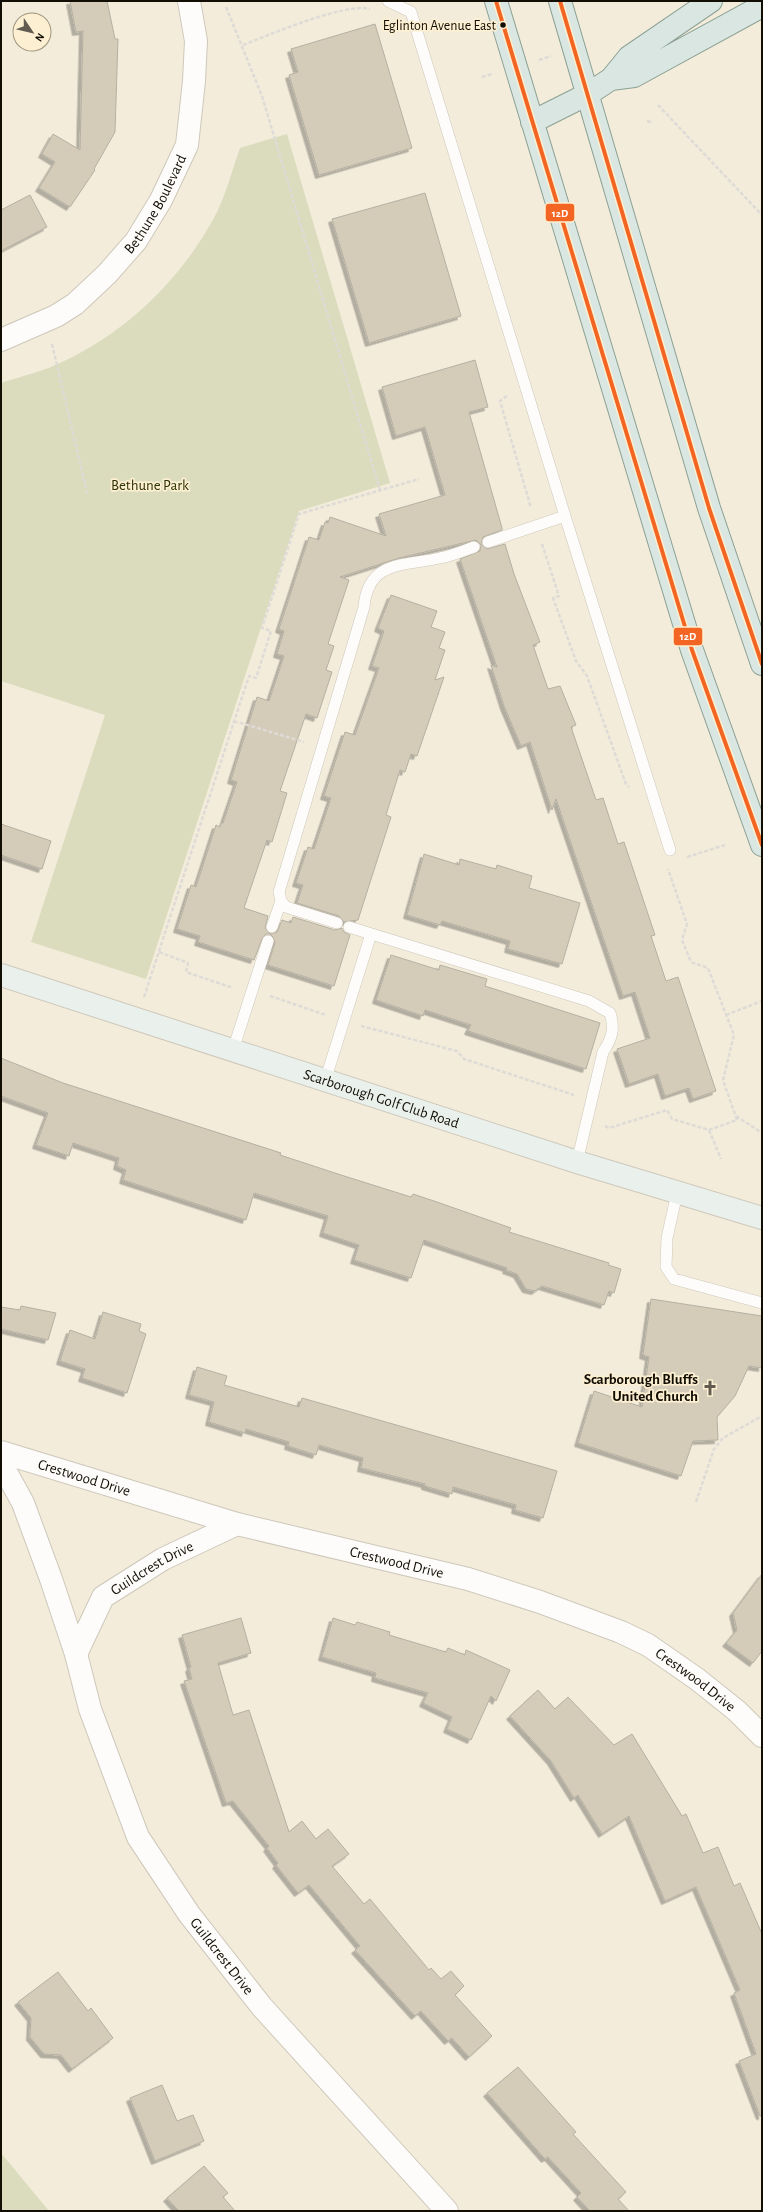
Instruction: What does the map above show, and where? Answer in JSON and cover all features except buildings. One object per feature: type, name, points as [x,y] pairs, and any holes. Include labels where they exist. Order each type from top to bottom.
[{"type":"main road","points":[[496,1],[692,650],[762,845]]},
{"type":"main road","points":[[560,1],[709,508],[762,664]]},
{"type":"main road","points":[[532,122],[588,94],[611,79],[629,58],[711,1]]},
{"type":"main road","points":[[611,79],[634,76],[762,6]]},
{"type":"street","name":"Bethune Boulevard","points":[[1,340],[47,320],[75,304],[107,274],[136,241],[161,200],[186,145],[194,81],[196,41],[190,1]]},
{"type":"street","name":"Scarborough Golf Club Road","points":[[1,976],[577,1162],[762,1218]]},
{"type":"street","name":"Crestwood Drive","points":[[1,1452],[237,1524],[468,1579],[540,1602],[621,1632],[648,1645],[697,1679],[737,1711],[762,1736]]},
{"type":"street","name":"Guildcrest Drive","points":[[1,1463],[23,1503],[76,1654],[90,1709],[138,1837],[189,1914],[262,2006],[447,2211]]},
{"type":"street","name":"Guildcrest Drive","points":[[76,1654],[103,1598],[163,1559],[237,1524]]},
{"type":"lane","points":[[388,1],[411,12],[565,516],[670,850]]},
{"type":"lane","points":[[488,542],[565,516]]},
{"type":"lane","points":[[337,923],[288,908],[281,900],[279,892],[364,607],[369,584],[377,575],[387,568],[441,558],[474,547]]},
{"type":"lane","points":[[272,927],[281,900]]},
{"type":"lane","points":[[349,927],[589,1001],[610,1013],[612,1032],[610,1041],[603,1052],[577,1162]]},
{"type":"lane","points":[[326,1081],[372,934]]},
{"type":"lane","points":[[233,1050],[268,942]]},
{"type":"lane","points":[[677,1193],[666,1245],[666,1267],[674,1280],[762,1303]]},
{"type":"path","points":[[226,7],[243,45],[262,96],[380,490]]},
{"type":"path","points":[[243,45],[342,10],[363,7],[376,11]]},
{"type":"path","points":[[538,60],[554,56]]},
{"type":"path","points":[[482,76],[492,74]]},
{"type":"path","points":[[658,105],[762,216]]},
{"type":"path","points":[[647,121],[652,122]]},
{"type":"path","points":[[47,320],[87,493]]},
{"type":"path","points":[[509,394],[500,401],[536,526]]},
{"type":"path","points":[[136,1019],[249,676],[256,678],[271,631],[262,628],[299,514],[419,479]]},
{"type":"path","points":[[234,721],[322,748]]},
{"type":"path","points":[[708,851],[725,846]]},
{"type":"path","points":[[587,1118],[609,1128],[667,1110],[672,1119],[710,1130],[737,1120],[723,1080],[734,1035],[708,968],[691,962],[682,940],[687,924],[666,862]]},
{"type":"path","points":[[726,1015],[762,1001]]},
{"type":"path","points":[[344,1021],[457,1051],[464,1060],[591,1101]]},
{"type":"path","points":[[736,1116],[762,1133]]},
{"type":"path","points":[[710,1130],[721,1159]]},
{"type":"path","points":[[696,1502],[714,1449],[723,1438],[762,1416]]},
{"type":"green space","name":"Bethune Park","points":[[287,134],[390,483],[299,511],[146,979],[31,942],[105,715],[1,681],[1,383],[57,365],[110,335],[131,319],[169,282],[201,239],[219,208],[240,148]]},
{"type":"green space","points":[[1,2153],[49,2211],[1,2211]]},
{"type":"transit line","name":"12D","points":[[496,1],[692,650],[762,845]]},
{"type":"transit line","name":"12D","points":[[560,1],[709,508],[762,664]]},
{"type":"place","name":"Eglinton Avenue East","points":[[503,25]]},
{"type":"place","name":"Scarborough Bluffs United Church","points":[[710,1388]]}]
